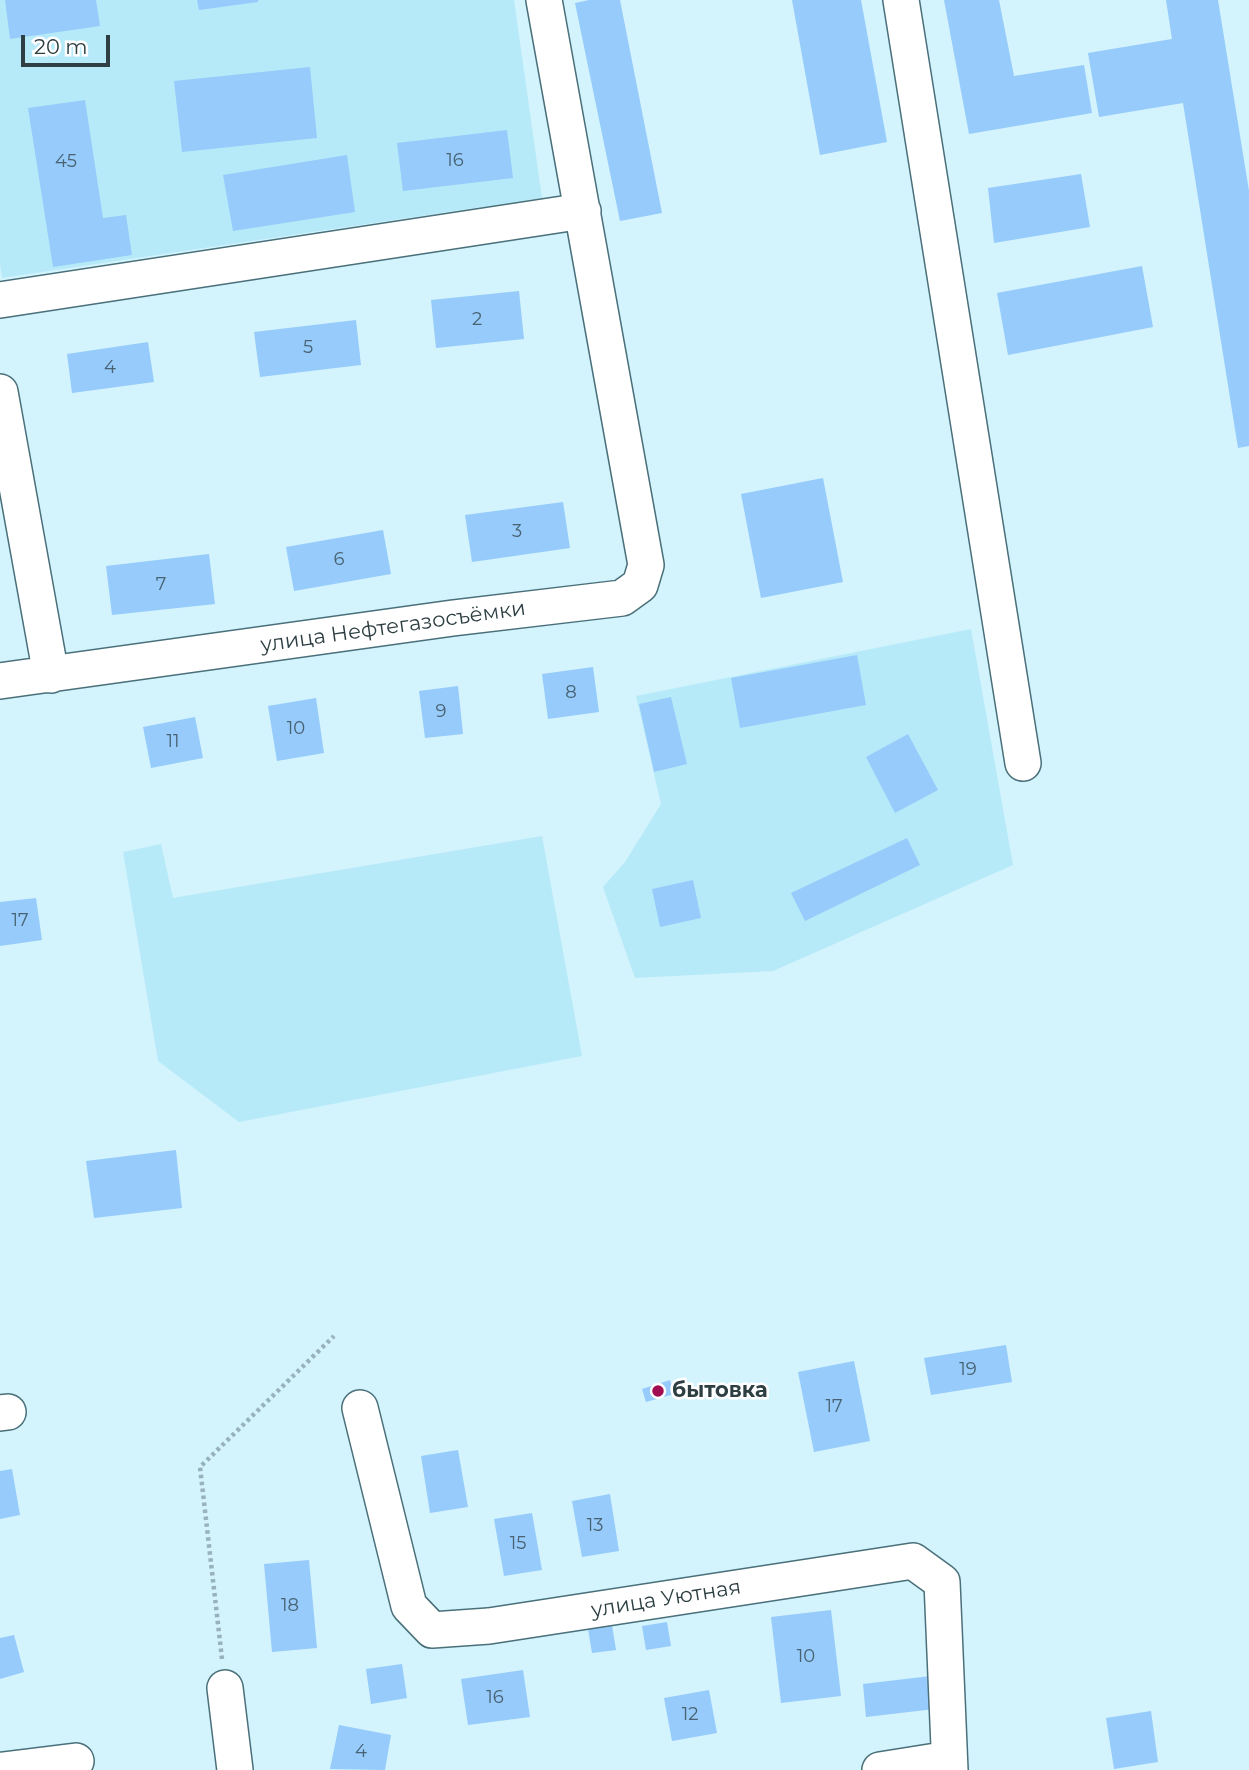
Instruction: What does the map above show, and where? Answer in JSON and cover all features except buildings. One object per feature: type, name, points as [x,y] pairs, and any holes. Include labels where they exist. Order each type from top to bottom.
[{"type":"street","name":"улица Нефтегазосъёмки","points":[[0,681],[453,618],[622,598],[640,585],[646,565],[544,0]]},
{"type":"street","points":[[901,0],[1023,763]]},
{"type":"street","points":[[0,300],[583,211]]},
{"type":"street","points":[[0,392],[51,675]]},
{"type":"street","name":"улица Уютная","points":[[360,1408],[409,1606],[432,1630],[489,1626],[913,1561],[942,1582],[949,1765]]},
{"type":"street","points":[[225,1688],[235,1770]]},
{"type":"street","points":[[3,1770],[76,1761]]},
{"type":"street","points":[[880,1770],[949,1765]]},
{"type":"path","points":[[225,1688],[200,1467],[334,1336]]},
{"type":"shaded area","points":[[0,0],[514,0],[542,198],[2,278]]},
{"type":"shaded area","points":[[971,629],[1013,865],[773,971],[635,978],[603,887],[625,862],[661,804],[636,696]]},
{"type":"shaded area","points":[[542,836],[582,1056],[239,1122],[158,1061],[123,852],[161,844],[173,898]]},
{"type":"place","name":"бытовка","points":[[658,1391]]}]
